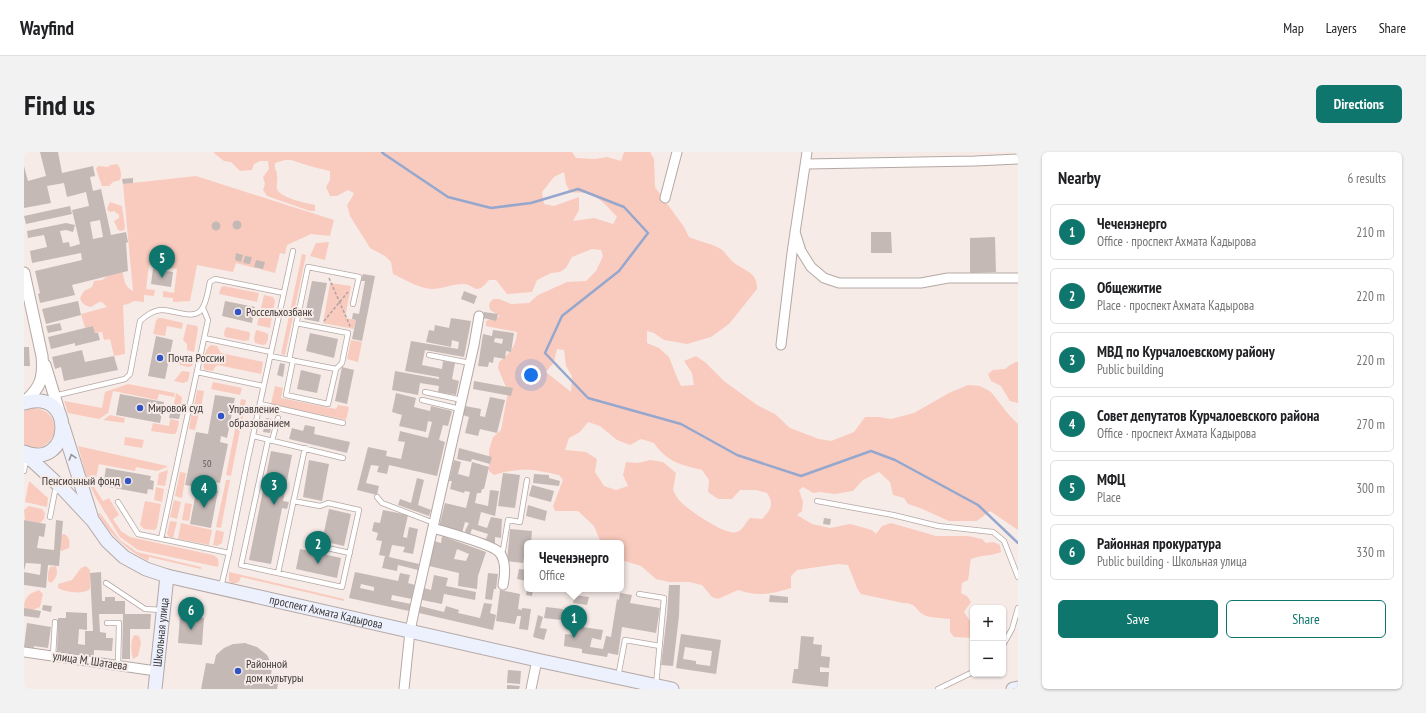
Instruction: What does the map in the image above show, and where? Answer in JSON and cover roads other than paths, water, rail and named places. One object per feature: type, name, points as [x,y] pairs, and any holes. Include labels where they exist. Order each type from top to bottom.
[{"type":"main road","points":[[24,403],[36,401],[43,402],[54,408],[61,419],[93,521]]},
{"type":"main road","points":[[26,454],[36,455],[50,451],[60,440],[62,433],[61,419]]},
{"type":"main road","name":"проспект Ахмата Кадырова","points":[[26,454],[60,486],[93,521],[106,541],[124,557],[146,569],[167,576],[618,678],[651,687],[672,689]]},
{"type":"main road","name":"Школьная улица","points":[[155,689],[167,576]]},
{"type":"main road","points":[[1013,689],[1018,688]]},
{"type":"street","points":[[665,198],[677,152]]},
{"type":"street","points":[[781,345],[795,232],[807,152]]},
{"type":"street","points":[[806,164],[975,161],[1018,158]]},
{"type":"street","points":[[795,232],[800,251],[811,267],[824,278],[839,283],[921,283],[948,278],[1018,278]]},
{"type":"street","points":[[24,273],[42,356],[61,419]]},
{"type":"street","points":[[404,689],[410,631],[461,405],[479,316]]},
{"type":"street","points":[[24,403],[36,390],[41,381],[43,368],[42,356]]},
{"type":"street","points":[[433,525],[489,546],[499,552],[504,561],[505,573],[503,585]]},
{"type":"street","name":"улица М. Шатаева","points":[[24,652],[156,671]]},
{"type":"street","points":[[531,689],[537,660]]},
{"type":"lane","points":[[221,588],[293,251]]},
{"type":"lane","points":[[296,323],[348,333],[342,363],[336,369],[328,404],[286,396],[296,323],[308,267],[359,277],[353,304]]},
{"type":"lane","points":[[54,396],[125,379],[130,374],[140,321],[150,314],[161,310],[189,315],[197,314],[203,308],[210,282],[215,279],[284,293]]},
{"type":"lane","points":[[161,539],[208,320],[203,308]]},
{"type":"lane","points":[[204,338],[291,360],[336,369]]},
{"type":"lane","points":[[429,355],[470,363]]},
{"type":"lane","points":[[197,372],[264,386]]},
{"type":"lane","points":[[425,392],[461,405]]},
{"type":"lane","points":[[422,400],[461,405]]},
{"type":"lane","points":[[260,404],[343,423]]},
{"type":"lane","points":[[278,418],[270,440],[241,565],[342,587],[359,510],[328,503],[320,506],[293,501]]},
{"type":"lane","points":[[253,436],[343,458]]},
{"type":"lane","points":[[278,573],[305,448]]},
{"type":"lane","points":[[24,471],[26,454]]},
{"type":"lane","points":[[499,552],[503,550],[508,520],[520,522],[527,480]]},
{"type":"lane","points":[[50,517],[55,491],[60,486]]},
{"type":"lane","points":[[377,497],[382,504],[433,525]]},
{"type":"lane","points":[[818,501],[893,515],[938,526],[994,532],[1004,541],[1018,577]]},
{"type":"lane","points":[[118,502],[138,534],[229,553]]},
{"type":"lane","points":[[309,544],[350,553]]},
{"type":"lane","points":[[106,583],[145,609],[163,610]]},
{"type":"lane","points":[[639,594],[664,598],[660,646],[651,687]]},
{"type":"lane","points":[[1005,641],[1012,628],[1018,608]]},
{"type":"lane","points":[[53,656],[55,622]]},
{"type":"lane","points":[[106,623],[119,623],[118,665]]},
{"type":"lane","points":[[618,678],[625,640],[660,646]]},
{"type":"lane","points":[[938,689],[970,673]]},
{"type":"waterway","points":[[382,152],[448,197],[491,208],[531,203],[578,189],[624,207],[648,233],[619,271],[562,316],[545,353],[588,398],[681,424],[737,455],[801,476],[871,451],[895,460],[978,505],[1018,543]]},
{"type":"place","name":"МФЦ","points":[[162,278]]},
{"type":"place","name":"Россельхозбанк","points":[[238,312]]},
{"type":"place","name":"Почта России","points":[[160,358]]},
{"type":"place","name":"Мировой суд","points":[[140,408]]},
{"type":"place","name":"Управление образованием","points":[[221,416]]},
{"type":"place","name":"Пенсионный фонд","points":[[128,481]]},
{"type":"place","name":"МВД по Курчалоевскому району","points":[[274,505]]},
{"type":"place","name":"Совет депутатов Курчалоевского района","points":[[204,508]]},
{"type":"place","name":"Общежитие","points":[[318,564]]},
{"type":"place","name":"Районная прокуратура","points":[[191,630]]},
{"type":"place","name":"Чеченэнерго","points":[[574,638]]},
{"type":"place","name":"Районной дом культуры","points":[[238,671]]}]
